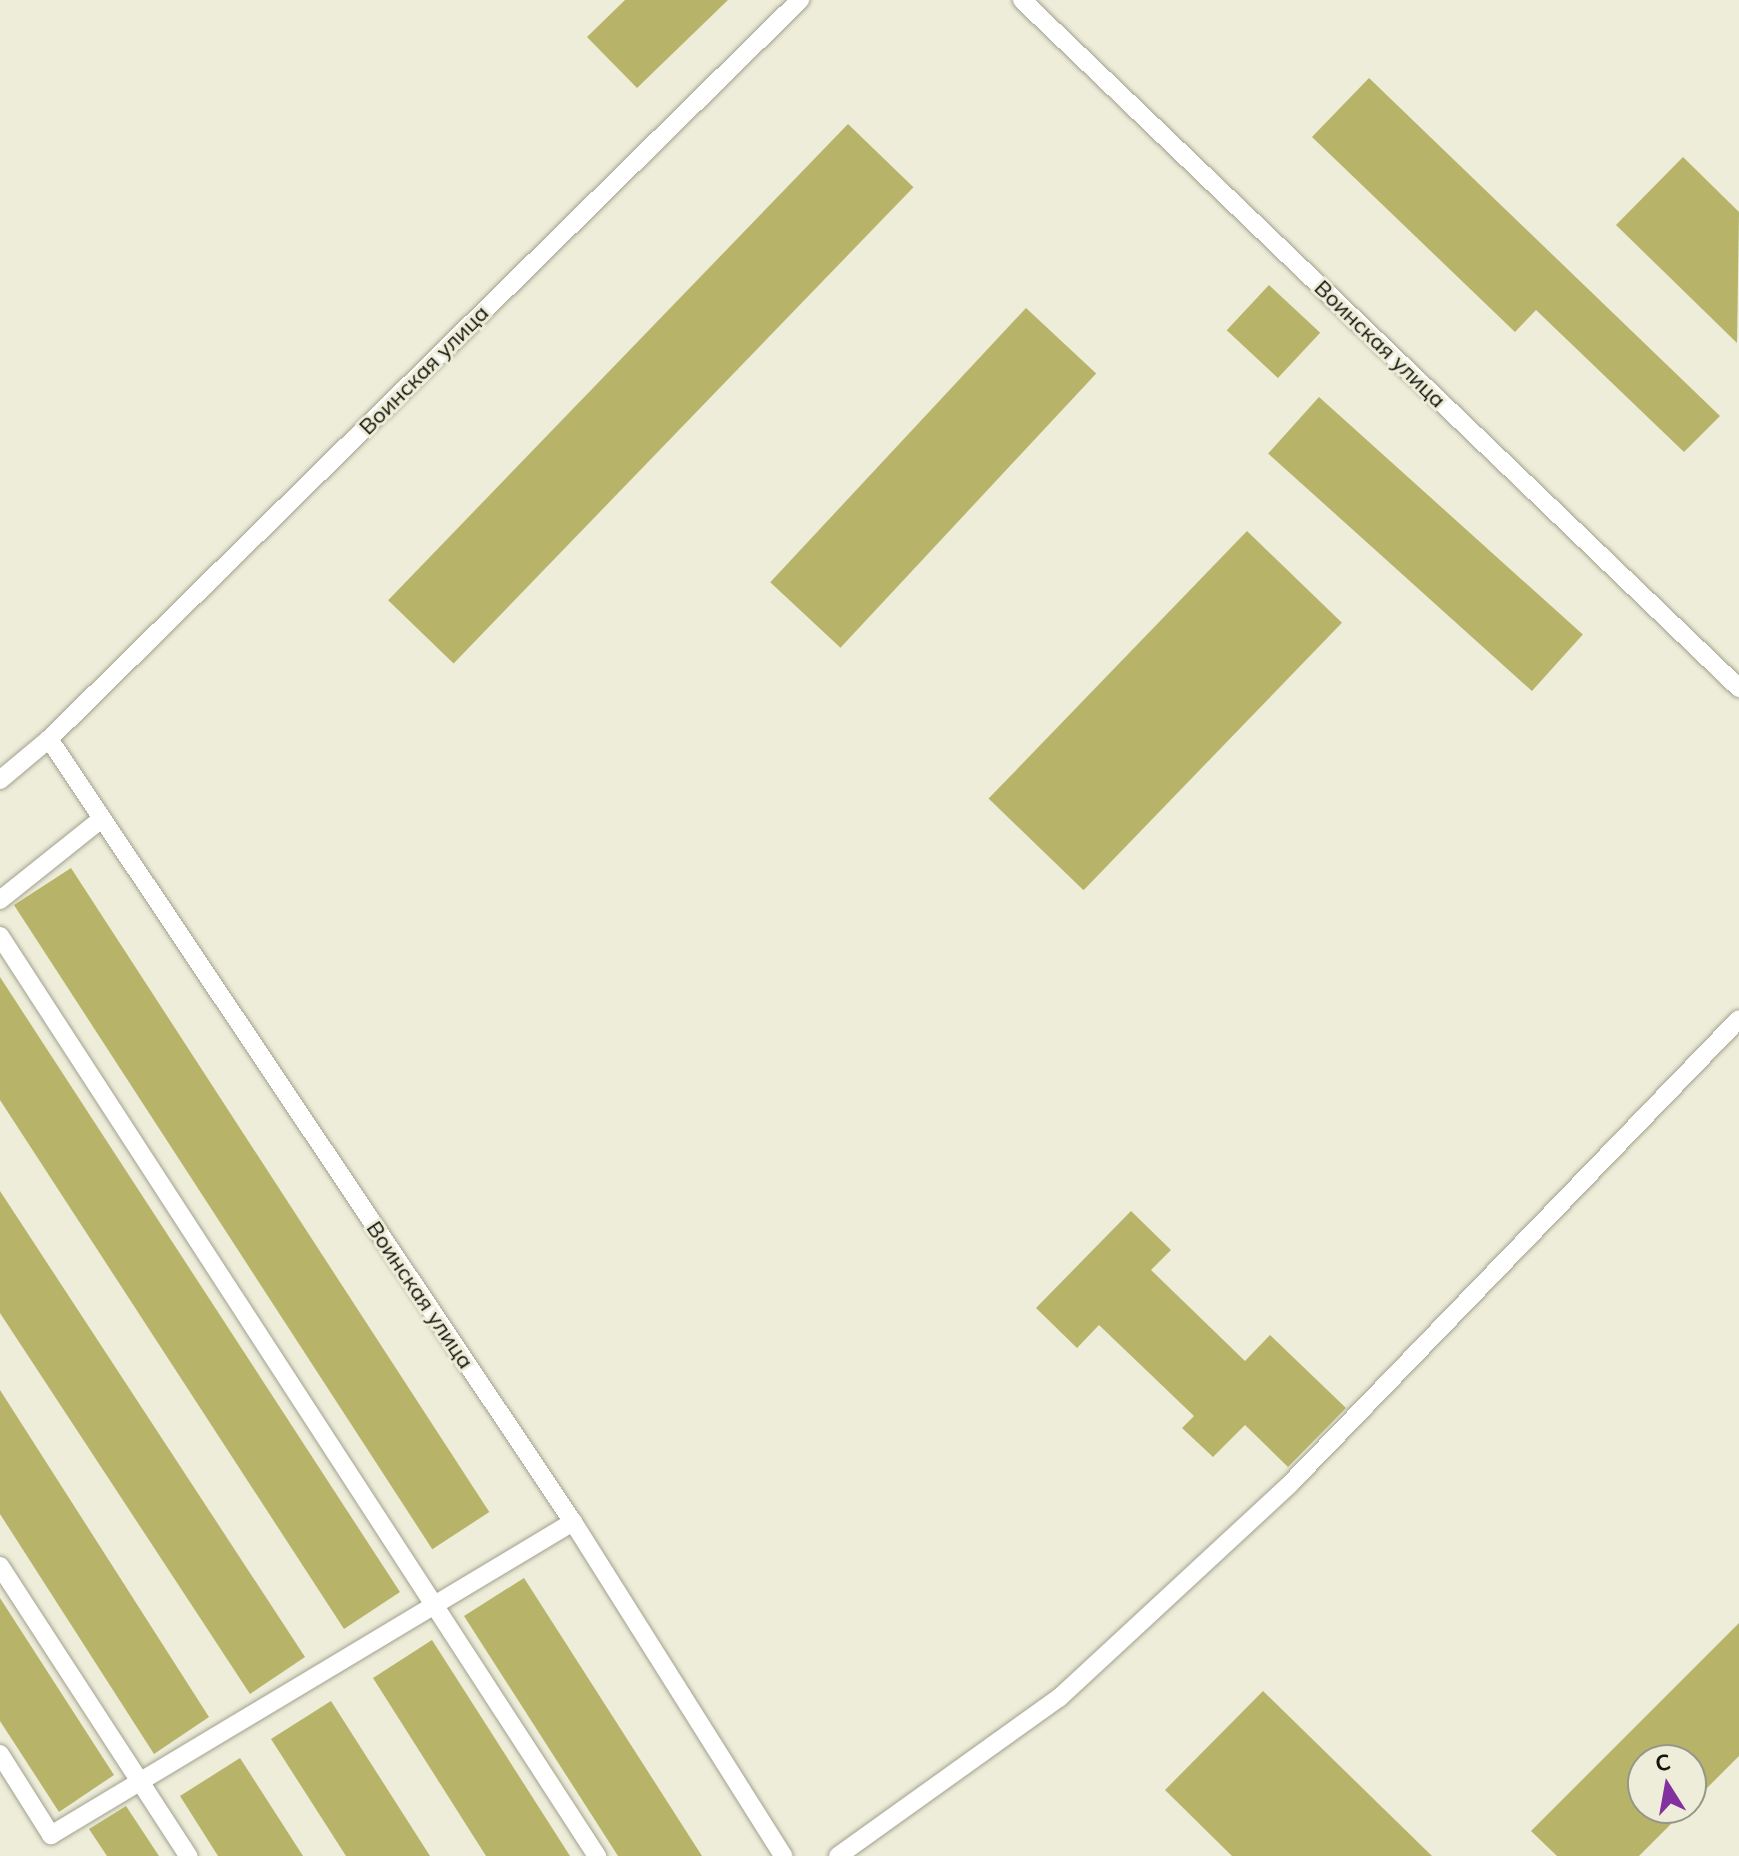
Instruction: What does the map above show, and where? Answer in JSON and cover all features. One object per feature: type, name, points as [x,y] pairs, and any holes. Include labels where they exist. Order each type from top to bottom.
[{"type":"lane","name":"Воинская улица","points":[[0,780],[49,739],[800,0]]},
{"type":"lane","name":"Воинская улица","points":[[1022,0],[1739,688]]},
{"type":"lane","name":"Воинская улица","points":[[49,739],[99,821],[573,1522],[783,1856]]},
{"type":"lane","points":[[0,900],[99,821]]},
{"type":"lane","points":[[0,936],[597,1856]]},
{"type":"lane","points":[[838,1856],[1059,1698],[1267,1506],[1739,1019]]},
{"type":"lane","points":[[0,1754],[51,1835],[138,1779],[573,1522]]},
{"type":"lane","points":[[0,1566],[188,1856]]},
{"type":"building","points":[[625,0],[728,0],[637,88],[587,37]]},
{"type":"building","points":[[1369,78],[1720,416],[1684,452],[1536,310],[1515,332],[1312,137]]},
{"type":"building","points":[[848,124],[913,187],[454,663],[388,600]]},
{"type":"building","points":[[1683,157],[1739,212],[1737,343],[1616,225]]},
{"type":"building","points":[[1269,285],[1320,333],[1278,378],[1227,330]]},
{"type":"building","points":[[1026,308],[1096,373],[840,648],[770,582]]},
{"type":"building","points":[[1319,397],[1583,635],[1532,691],[1268,453]]},
{"type":"building","points":[[1247,531],[1342,623],[1084,890],[989,799]]},
{"type":"building","points":[[71,868],[489,1512],[432,1549],[14,905]]},
{"type":"building","points":[[0,977],[400,1592],[344,1629],[0,1100]]},
{"type":"building","points":[[0,1191],[305,1657],[250,1694],[0,1313]]},
{"type":"building","points":[[1131,1211],[1171,1250],[1151,1270],[1245,1361],[1270,1335],[1346,1408],[1288,1467],[1245,1425],[1213,1457],[1182,1428],[1194,1416],[1099,1325],[1077,1348],[1036,1308]]},
{"type":"building","points":[[0,1390],[209,1717],[154,1754],[0,1514]]},
{"type":"building","points":[[524,1578],[702,1856],[618,1856],[464,1616]]},
{"type":"building","points":[[0,1598],[114,1775],[59,1812],[0,1721]]},
{"type":"building","points":[[1739,1623],[1739,1756],[1707,1788],[1707,1744],[1627,1744],[1627,1824],[1671,1824],[1639,1856],[1557,1856],[1531,1831]]},
{"type":"building","points":[[432,1640],[570,1856],[486,1856],[373,1678]]},
{"type":"building","points":[[1263,1691],[1432,1856],[1232,1856],[1165,1790]]},
{"type":"building","points":[[331,1701],[430,1856],[346,1856],[271,1739]]},
{"type":"building","points":[[240,1758],[303,1856],[218,1856],[180,1796]]},
{"type":"building","points":[[126,1806],[159,1856],[107,1856],[89,1829]]}]
